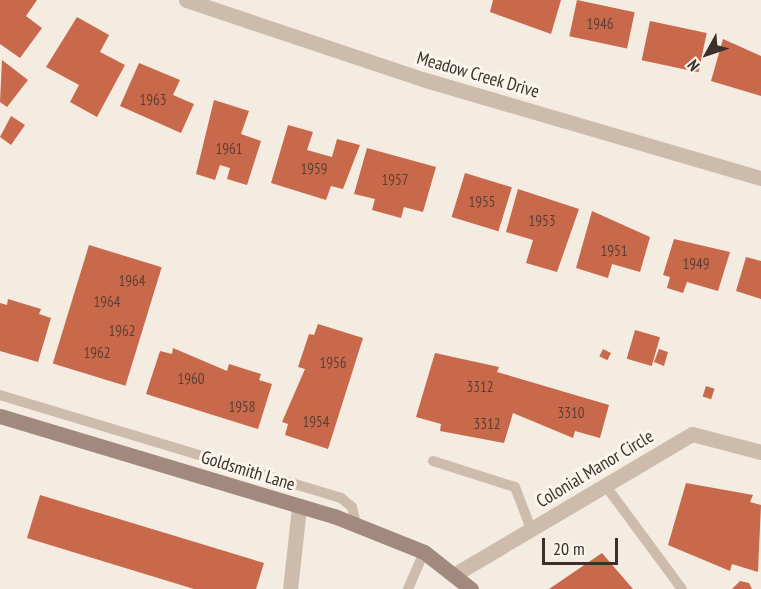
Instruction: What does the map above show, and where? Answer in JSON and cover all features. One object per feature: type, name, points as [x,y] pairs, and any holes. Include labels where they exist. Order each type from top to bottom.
[{"type":"street","name":"Meadow Creek Drive","points":[[186,0],[411,76],[761,178]]},
{"type":"street","name":"Goldsmith Lane","points":[[0,416],[356,525],[424,552],[457,573],[471,589]]},
{"type":"street","name":"Colonial Manor Circle","points":[[457,573],[692,434],[761,452]]},
{"type":"street","points":[[290,589],[299,507]]},
{"type":"lane","points":[[0,394],[341,498],[352,507],[356,525]]},
{"type":"lane","points":[[433,461],[515,487],[531,530]]},
{"type":"lane","points":[[605,485],[682,589]]},
{"type":"lane","points":[[408,589],[424,552]]},
{"type":"building","points":[[0,0],[37,0],[26,16],[42,28],[20,58],[0,44]]},
{"type":"building","points":[[493,0],[561,0],[551,34],[490,12]]},
{"type":"building","points":[[577,0],[635,12],[627,48],[569,36]]},
{"type":"building","points":[[77,17],[109,35],[100,52],[125,65],[97,117],[70,102],[79,85],[46,67]]},
{"type":"building","points":[[650,21],[707,33],[698,72],[642,60]]},
{"type":"building","points":[[723,39],[761,56],[761,96],[711,81]]},
{"type":"building","points":[[2,60],[28,80],[7,107],[0,102]]},
{"type":"building","points":[[139,63],[180,80],[173,95],[194,104],[181,133],[120,106]]},
{"type":"building","points":[[214,100],[249,111],[241,134],[261,141],[247,185],[227,179],[230,168],[220,165],[215,180],[196,174]]},
{"type":"building","points":[[11,116],[25,125],[11,145],[0,137]]},
{"type":"building","points":[[288,125],[313,132],[307,150],[332,157],[337,139],[360,145],[343,189],[331,186],[326,200],[271,183]]},
{"type":"building","points":[[367,148],[436,167],[423,212],[404,207],[401,218],[372,210],[375,199],[354,194]]},
{"type":"building","points":[[465,173],[512,187],[498,231],[452,217]]},
{"type":"building","points":[[518,189],[579,209],[557,272],[526,263],[533,240],[506,232]]},
{"type":"building","points":[[592,211],[650,237],[640,272],[612,264],[608,278],[576,268]]},
{"type":"building","points":[[674,239],[730,252],[718,291],[687,282],[683,293],[667,288],[670,277],[663,275]]},
{"type":"building","points":[[89,245],[162,267],[125,386],[53,364]]},
{"type":"building","points":[[746,257],[761,261],[761,299],[736,291]]},
{"type":"building","points":[[8,299],[41,309],[39,314],[51,318],[38,362],[0,351],[0,303],[7,305]]},
{"type":"building","points":[[318,324],[363,338],[328,449],[285,435],[288,424],[282,422],[305,369],[298,367],[309,334],[314,335]]},
{"type":"building","points":[[635,330],[660,337],[652,366],[627,359]]},
{"type":"building","points":[[173,348],[227,371],[229,364],[261,374],[259,380],[272,384],[258,429],[146,394],[160,351],[172,354]]},
{"type":"building","points":[[603,349],[611,353],[607,360],[599,356]]},
{"type":"building","points":[[659,349],[668,352],[664,366],[654,362]]},
{"type":"building","points":[[435,353],[499,367],[497,372],[609,405],[600,438],[575,431],[573,438],[513,413],[504,443],[440,431],[441,424],[416,417]]},
{"type":"building","points":[[706,386],[715,389],[711,399],[703,396]]},
{"type":"building","points":[[686,483],[753,495],[750,502],[761,505],[758,572],[732,564],[730,571],[668,545]]},
{"type":"building","points":[[40,495],[264,563],[256,589],[194,589],[27,538]]},
{"type":"building","points":[[602,553],[633,589],[549,589]]},
{"type":"building","points":[[740,581],[749,583],[752,589],[732,589]]}]
